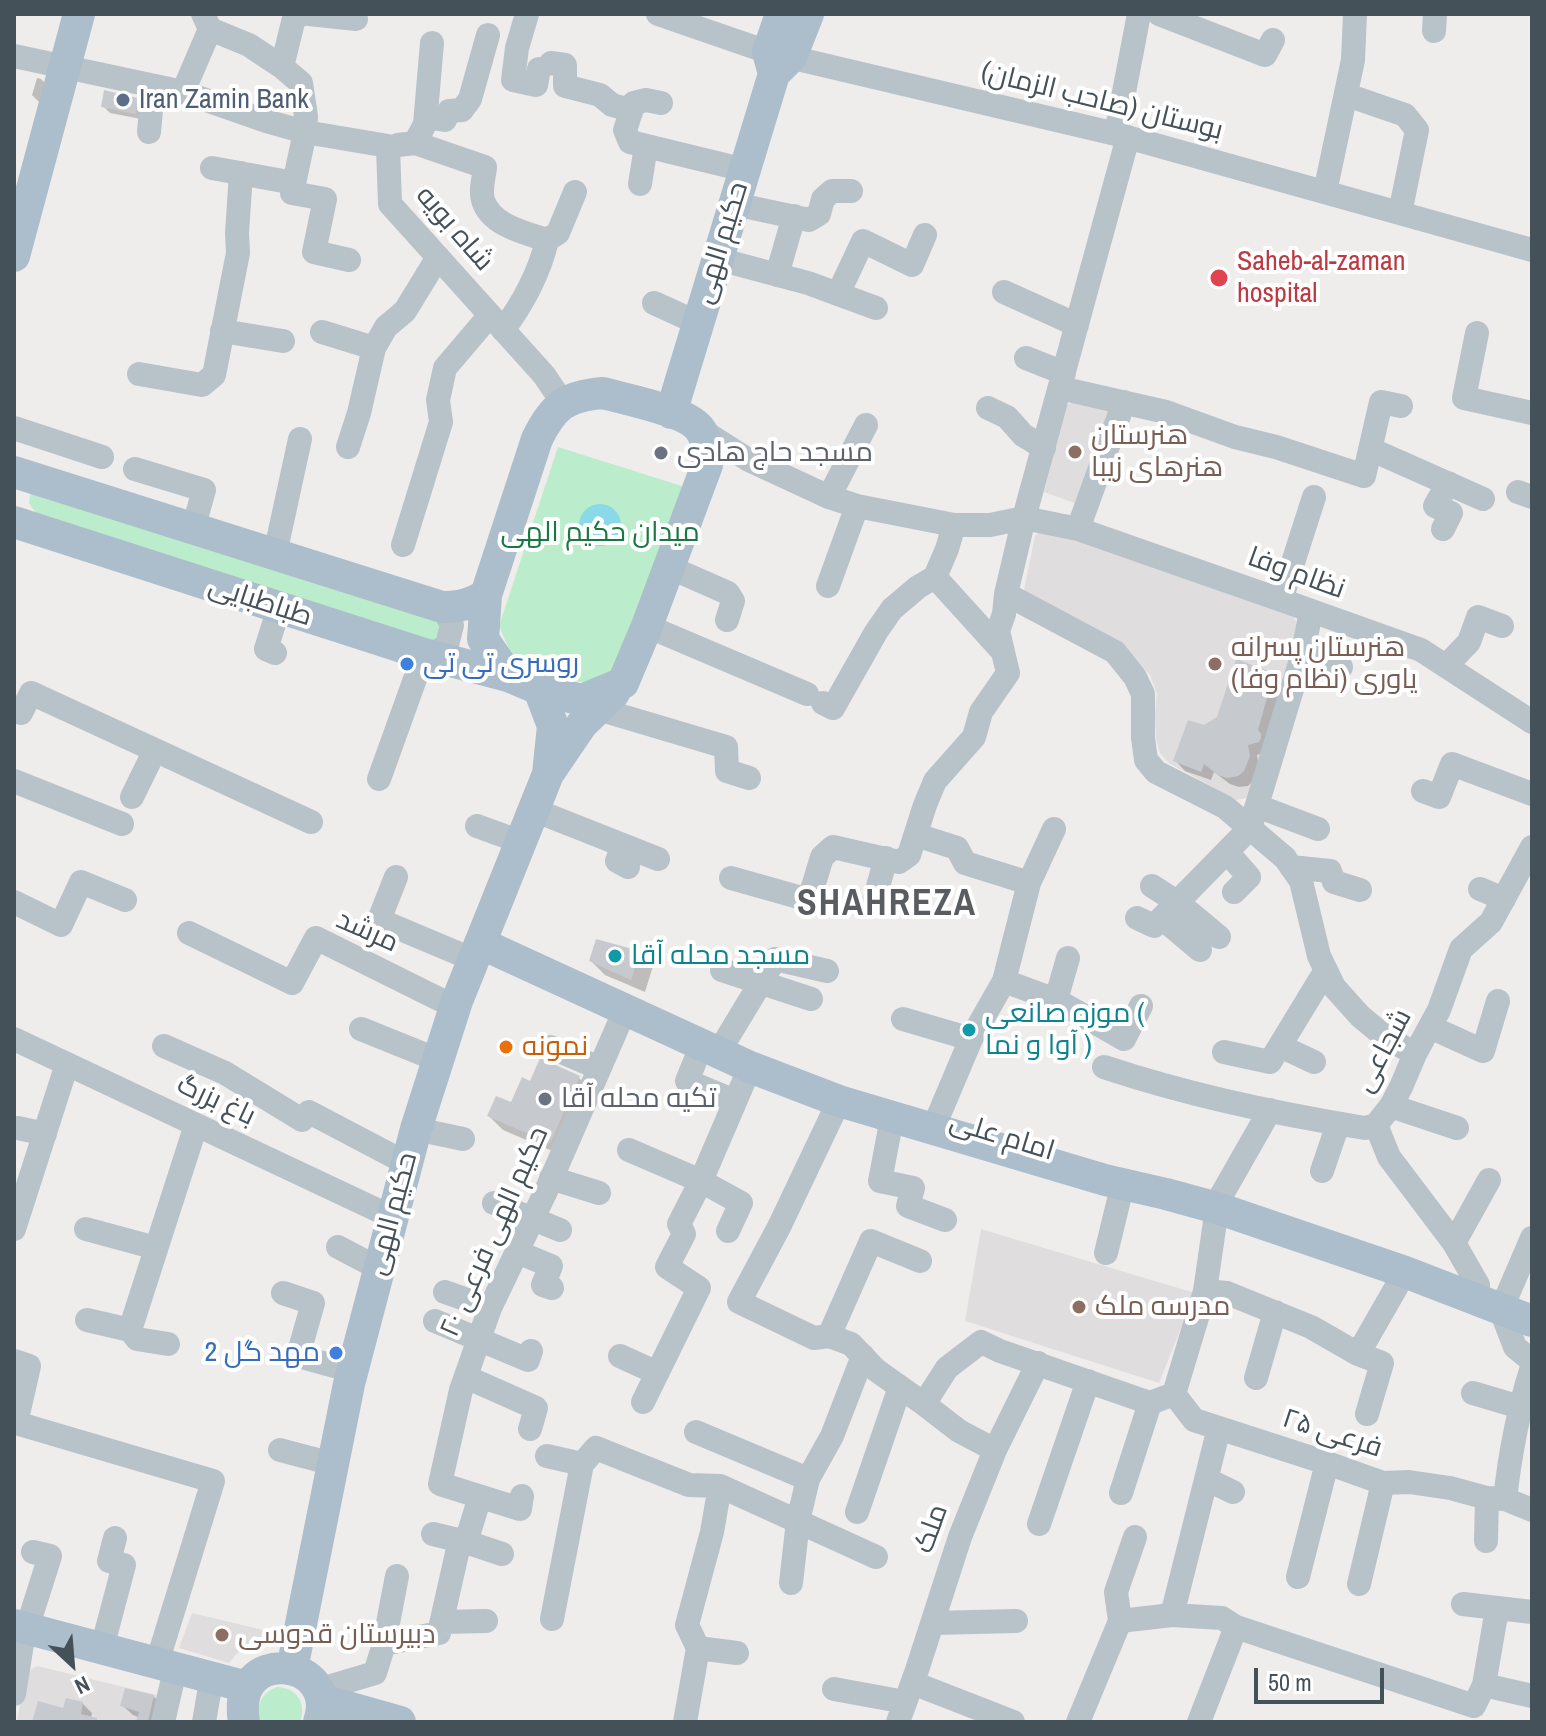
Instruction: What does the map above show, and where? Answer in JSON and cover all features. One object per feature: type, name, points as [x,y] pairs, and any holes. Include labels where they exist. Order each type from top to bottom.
[{"type":"main road","points":[[14,256],[79,14]]},
{"type":"main road","points":[[778,61],[781,14]]},
{"type":"main road","points":[[778,61],[808,14]]},
{"type":"main road","name":"حکیم الهی","points":[[671,413],[778,61]]},
{"type":"main road","points":[[548,774],[582,724],[623,683],[707,465],[708,446],[700,429],[687,418],[603,393],[582,395],[563,403],[547,419],[537,439],[486,595],[483,639],[508,676],[539,689],[582,700],[623,683]]},
{"type":"main road","points":[[22,524],[29,477]]},
{"type":"main road","name":"طباطبایی","points":[[29,477],[442,607],[471,605],[486,595]]},
{"type":"main road","name":"طباطبایی","points":[[22,524],[427,655],[508,676]]},
{"type":"main road","points":[[539,689],[553,726],[548,774]]},
{"type":"main road","name":"حکیم الهی","points":[[292,1669],[352,1371],[406,1163],[455,1007],[548,774]]},
{"type":"main road","points":[[480,944],[750,1067],[839,1101],[1164,1203],[1219,1202],[1290,1244],[1504,1299],[1532,1321]]},
{"type":"main road","name":"امام علی","points":[[480,944],[726,1040],[938,1117],[1219,1202],[1504,1299]]},
{"type":"main road","points":[[20,1635],[165,1673],[207,1708],[244,1704]]},
{"type":"main road","points":[[20,1635],[102,1648],[244,1704]]},
{"type":"main road","points":[[244,1704],[256,1677],[267,1670],[292,1669],[312,1680],[324,1710],[400,1722]]},
{"type":"street","points":[[282,67],[294,18],[303,14]]},
{"type":"street","points":[[309,14],[356,19]]},
{"type":"street","points":[[527,14],[517,48],[513,80],[536,85],[545,66],[565,65],[565,86],[600,95],[612,105],[631,110]]},
{"type":"street","name":"بوستان (صاحب الزمان)","points":[[658,14],[778,61],[1122,136],[1532,250]]},
{"type":"street","points":[[731,878],[809,900],[822,857],[833,847],[899,862],[909,855],[935,781],[974,737],[981,712],[1006,694],[1008,673],[998,631],[1122,136],[1139,14]]},
{"type":"street","points":[[1159,14],[1265,55],[1273,40]]},
{"type":"street","points":[[1325,192],[1353,60],[1355,14]]},
{"type":"street","points":[[183,92],[206,21],[249,45],[301,83],[305,132],[292,193],[325,199],[314,252],[349,260]]},
{"type":"street","points":[[426,117],[445,120],[449,111],[462,110],[470,99],[488,35]]},
{"type":"street","points":[[415,143],[425,124],[432,43]]},
{"type":"street","points":[[14,56],[183,92],[305,132],[388,146],[415,143],[485,167],[481,197],[488,211],[511,229],[547,240]]},
{"type":"street","points":[[149,132],[153,87]]},
{"type":"street","points":[[1347,95],[1405,115],[1417,130],[1400,213]]},
{"type":"street","points":[[661,103],[646,100],[634,103],[625,130],[630,142],[745,170]]},
{"type":"street","name":"شاه بویه","points":[[388,146],[390,204],[544,375],[563,403]]},
{"type":"street","points":[[640,184],[646,146]]},
{"type":"street","points":[[212,168],[294,183]]},
{"type":"street","points":[[139,374],[202,385],[214,375],[238,253],[241,173]]},
{"type":"street","points":[[734,204],[809,220],[819,214],[823,199],[832,191],[851,191]]},
{"type":"street","points":[[403,545],[441,422],[438,400],[445,368],[497,323],[519,310],[544,277],[543,257],[547,240],[558,233],[575,192]]},
{"type":"street","points":[[777,275],[794,216]]},
{"type":"street","points":[[838,294],[863,241],[912,265],[925,235]]},
{"type":"street","points":[[348,447],[374,348],[386,327],[405,311],[438,257]]},
{"type":"street","points":[[718,259],[808,283],[876,308]]},
{"type":"street","points":[[1004,292],[1077,325]]},
{"type":"street","points":[[654,303],[698,323]]},
{"type":"street","points":[[222,331],[283,341]]},
{"type":"street","points":[[322,332],[374,348]]},
{"type":"street","points":[[1477,333],[1464,398],[1532,413]]},
{"type":"street","points":[[1026,358],[1062,381],[1364,476],[1381,402],[1401,406]]},
{"type":"street","points":[[1078,529],[1124,402]]},
{"type":"street","points":[[988,408],[1007,417],[1023,435],[1044,448]]},
{"type":"street","points":[[829,497],[866,425]]},
{"type":"street","points":[[14,428],[102,457]]},
{"type":"street","points":[[700,429],[747,459],[829,497],[857,506],[954,525],[990,525],[1024,518]]},
{"type":"street","points":[[275,554],[300,439]]},
{"type":"street","points":[[1370,449],[1483,499]]},
{"type":"street","points":[[135,469],[204,490],[193,529]]},
{"type":"street","points":[[1443,529],[1451,513],[1435,506],[1448,483]]},
{"type":"street","points":[[1281,600],[1314,497]]},
{"type":"street","points":[[828,586],[857,506]]},
{"type":"street","name":"نظام وفا","points":[[1024,518],[1078,529],[1421,650],[1532,722]]},
{"type":"street","points":[[647,626],[833,708],[892,609],[935,577],[954,525]]},
{"type":"street","points":[[669,567],[728,593],[733,601],[727,620]]},
{"type":"street","points":[[935,577],[1003,653]]},
{"type":"street","points":[[1006,594],[1115,652],[1135,677],[1143,694],[1146,760],[1156,772],[1225,807],[1253,817],[1318,829]]},
{"type":"street","points":[[379,779],[427,655],[447,645],[452,625],[442,607]]},
{"type":"street","points":[[275,653],[266,649],[279,608]]},
{"type":"street","points":[[1137,918],[1154,926],[1227,852],[1253,817],[1303,653],[1311,611]]},
{"type":"street","points":[[1446,666],[1469,642],[1478,617],[1502,626]]},
{"type":"street","points":[[1303,653],[1341,667]]},
{"type":"street","points":[[14,710],[21,713],[31,693],[311,822]]},
{"type":"street","points":[[598,709],[726,747],[727,771],[749,778]]},
{"type":"street","points":[[132,797],[155,750]]},
{"type":"street","points":[[1423,791],[1439,797],[1452,764],[1532,794]]},
{"type":"street","points":[[14,781],[122,824]]},
{"type":"street","points":[[534,810],[625,856],[658,859]]},
{"type":"street","points":[[1253,817],[1301,881],[1319,956],[1334,987],[1360,1016],[1384,1036],[1415,1054]]},
{"type":"street","points":[[477,826],[521,842]]},
{"type":"street","points":[[938,1117],[971,1039],[1004,981],[1029,883],[1054,829]]},
{"type":"street","points":[[916,835],[957,848],[965,863],[1029,883]]},
{"type":"street","name":"شجاعی","points":[[1104,1067],[1151,1083],[1365,1128],[1384,1116],[1439,1010],[1461,949],[1491,922],[1532,847]]},
{"type":"street","points":[[1227,852],[1249,877],[1234,892]]},
{"type":"street","points":[[874,901],[886,858]]},
{"type":"street","points":[[1291,867],[1330,871],[1334,882],[1360,890]]},
{"type":"street","points":[[396,877],[379,920],[480,944]]},
{"type":"street","points":[[14,902],[61,925],[81,882],[125,900]]},
{"type":"street","points":[[1152,886],[1170,910],[1210,943]]},
{"type":"street","points":[[1480,889],[1504,899]]},
{"type":"street","name":"مرشد","points":[[189,933],[292,983],[316,938],[455,1007]]},
{"type":"street","points":[[1056,1000],[1068,958]]},
{"type":"street","points":[[726,1040],[775,959],[827,971]]},
{"type":"street","points":[[722,970],[811,999]]},
{"type":"street","points":[[1224,1052],[1270,1062],[1326,970]]},
{"type":"street","points":[[1004,981],[1056,1000],[1124,1039],[1141,1006]]},
{"type":"street","points":[[1430,1027],[1483,1051],[1498,1001]]},
{"type":"street","name":"حکیم الهی فرعی ۲۰","points":[[480,1497],[440,1484],[461,1390],[490,1308],[625,1010]]},
{"type":"street","points":[[903,1019],[971,1039]]},
{"type":"street","points":[[361,1029],[438,1060]]},
{"type":"street","name":"باغ بزرگ","points":[[14,1039],[392,1217]]},
{"type":"street","points":[[164,1046],[225,1073],[302,1120],[309,1112],[406,1163]]},
{"type":"street","points":[[1280,1046],[1314,1062]]},
{"type":"street","points":[[550,1047],[599,1068]]},
{"type":"street","points":[[696,1059],[687,1081],[736,1117]]},
{"type":"street","points":[[14,1229],[67,1064]]},
{"type":"street","points":[[643,1402],[699,1288],[667,1267],[684,1234],[679,1224],[736,1117],[750,1067]]},
{"type":"street","points":[[839,1101],[779,1227],[739,1302],[814,1338],[829,1336],[851,1344],[876,1370],[959,1431],[995,1450]]},
{"type":"street","points":[[924,1404],[947,1368],[981,1342],[1150,1403],[1174,1394],[1205,1291],[1219,1202],[1270,1110]]},
{"type":"street","points":[[1457,1128],[1384,1116],[1389,1157],[1454,1243],[1504,1299],[1515,1347],[1532,1361]]},
{"type":"street","points":[[892,1118],[880,1181],[913,1188],[908,1206],[945,1220]]},
{"type":"street","points":[[1322,1171],[1338,1124]]},
{"type":"street","points":[[130,1330],[196,1125]]},
{"type":"street","points":[[18,1128],[45,1134]]},
{"type":"street","points":[[416,1129],[463,1139]]},
{"type":"street","points":[[629,1150],[701,1181],[741,1203],[728,1231]]},
{"type":"street","points":[[551,1178],[599,1193]]},
{"type":"street","points":[[1454,1243],[1489,1180]]},
{"type":"street","points":[[1106,1253],[1109,1187]]},
{"type":"street","points":[[494,1203],[560,1230]]},
{"type":"street","points":[[86,1229],[156,1248]]},
{"type":"street","points":[[1504,1299],[1532,1238]]},
{"type":"street","points":[[829,1336],[871,1241],[920,1261]]},
{"type":"street","points":[[338,1247],[378,1268]]},
{"type":"street","points":[[517,1252],[551,1266],[543,1285],[552,1288]]},
{"type":"street","points":[[1358,1354],[1405,1272]]},
{"type":"street","points":[[1205,1291],[1227,1293],[1275,1312],[1382,1363],[1367,1414]]},
{"type":"street","points":[[445,1292],[490,1308]]},
{"type":"street","points":[[283,1293],[313,1303],[298,1356],[352,1371]]},
{"type":"street","points":[[1256,1378],[1275,1312]]},
{"type":"street","points":[[87,1320],[130,1330],[137,1339],[168,1344]]},
{"type":"street","points":[[435,1321],[528,1360],[531,1351]]},
{"type":"street","points":[[620,1356],[657,1373]]},
{"type":"street","points":[[791,1583],[798,1521],[808,1479],[832,1436],[863,1356]]},
{"type":"street","points":[[14,1361],[29,1366],[15,1426],[213,1481],[165,1673],[163,1722]]},
{"type":"street","name":"ملک","points":[[905,1702],[960,1537],[995,1450],[1038,1363]]},
{"type":"street","points":[[1486,1541],[1532,1367]]},
{"type":"street","points":[[466,1377],[536,1408],[530,1429]]},
{"type":"street","points":[[1039,1524],[1088,1381]]},
{"type":"street","points":[[857,1512],[900,1387]]},
{"type":"street","points":[[1473,1393],[1520,1407]]},
{"type":"street","name":"فرعی ۲۵","points":[[1174,1394],[1194,1420],[1383,1483],[1409,1482],[1450,1488],[1532,1510]]},
{"type":"street","points":[[1121,1493],[1150,1403]]},
{"type":"street","points":[[1172,1615],[1219,1428]]},
{"type":"street","points":[[696,1432],[808,1479]]},
{"type":"street","points":[[552,1619],[582,1464],[596,1448],[689,1485],[720,1486],[876,1557]]},
{"type":"street","points":[[280,1450],[333,1464]]},
{"type":"street","points":[[547,1456],[582,1464]]},
{"type":"street","points":[[1298,1577],[1327,1463]]},
{"type":"street","points":[[1206,1479],[1233,1492]]},
{"type":"street","points":[[1359,1584],[1383,1483]]},
{"type":"street","points":[[685,1722],[698,1648],[687,1625],[712,1532],[720,1486]]},
{"type":"street","points":[[384,1644],[439,1633],[458,1549],[466,1542],[480,1497],[520,1509],[522,1496]]},
{"type":"street","points":[[433,1534],[502,1554]]},
{"type":"street","points":[[1078,1722],[1120,1621],[1116,1592],[1135,1537]]},
{"type":"street","points":[[102,1648],[124,1565],[109,1561],[115,1538]]},
{"type":"street","points":[[14,1694],[20,1635],[50,1556],[33,1552]]},
{"type":"street","points":[[324,1710],[375,1673],[397,1576]]},
{"type":"street","points":[[1463,1604],[1532,1612]]},
{"type":"street","points":[[1475,1704],[1497,1609]]},
{"type":"street","points":[[1120,1621],[1172,1615],[1222,1618],[1236,1627],[1475,1704],[1532,1696]]},
{"type":"street","points":[[442,1622],[486,1621]]},
{"type":"street","points":[[933,1623],[1016,1621]]},
{"type":"street","points":[[1199,1722],[1236,1627]]},
{"type":"street","points":[[698,1648],[737,1653]]},
{"type":"street","points":[[834,1689],[1013,1722]]},
{"type":"shaded area","name":"هنرستان هنرهای زیبا","points":[[1077,401],[1111,411],[1077,504],[1044,492],[1066,405]]},
{"type":"shaded area","name":"هنرستان پسرانه یاوری (نظام وفا)","points":[[1044,528],[1293,617],[1302,629],[1247,798],[1236,800],[1169,763],[1160,753],[1156,739],[1157,694],[1150,675],[1130,652],[1024,590],[1035,536]]},
{"type":"shaded area","name":"مدرسه ملک","points":[[981,1229],[1195,1293],[1159,1383],[965,1321]]},
{"type":"shaded area","name":"دبیرستان قدوسی","points":[[192,1613],[263,1630],[260,1640],[249,1643],[229,1663],[179,1648]]},
{"type":"shaded area","points":[[37,1666],[161,1696],[155,1722],[17,1722],[25,1673]]},
{"type":"green space","name":"میدان حکیم الهی","points":[[558,447],[688,488],[622,665],[593,684],[536,674],[511,654],[499,626]]},
{"type":"green space","points":[[36,489],[439,615],[442,635],[429,642],[35,512],[29,503],[30,495]]},
{"type":"green space","points":[[277,1687],[290,1690],[299,1698],[302,1709],[300,1722],[261,1722],[258,1711],[260,1701]]},
{"type":"water","points":[[600,504],[615,510],[621,525],[615,540],[600,546],[585,540],[579,525],[585,510]]},
{"type":"building","name":"Iran Zamin Bank","points":[[104,90],[137,98],[136,114],[101,107]]},
{"type":"building","points":[[1236,659],[1274,673],[1258,730],[1261,738],[1259,742],[1248,745],[1250,756],[1244,771],[1227,778],[1204,764],[1201,772],[1173,761],[1188,720],[1204,725],[1217,717]]},
{"type":"building","name":"مسجد محله آقا","points":[[596,939],[640,951],[631,980],[589,961]]},
{"type":"building","name":"تکیه محله آقا","points":[[540,1058],[580,1076],[550,1143],[487,1116],[496,1096],[511,1102],[522,1077],[530,1081]]},
{"type":"building","points":[[125,1688],[154,1695],[148,1722],[136,1722],[139,1712],[120,1706]]},
{"type":"building","points":[[66,1698],[83,1702],[81,1714],[97,1718],[97,1722],[32,1722],[38,1701],[63,1708]]},
{"type":"place","name":"Iran Zamin Bank","points":[[123,100]]},
{"type":"place","name":"Saheb-al-zaman hospital","points":[[1219,278]]},
{"type":"place","name":"هنرستان هنرهای زیبا","points":[[1075,452]]},
{"type":"place","name":"مسجد حاج هادی","points":[[661,453]]},
{"type":"place","name":"روسری تی تی","points":[[407,664]]},
{"type":"place","name":"هنرستان پسرانه یاوری (نظام وفا)","points":[[1215,664]]},
{"type":"place","name":"مسجد محله آقا","points":[[615,956]]},
{"type":"place","name":"موزه صانعی ( آوا و نما )","points":[[969,1030]]},
{"type":"place","name":"نمونه","points":[[506,1047]]},
{"type":"place","name":"تکیه محله آقا","points":[[545,1099]]},
{"type":"place","name":"مدرسه ملک","points":[[1079,1307]]},
{"type":"place","name":"مهد گل 2","points":[[336,1353]]},
{"type":"place","name":"دبیرستان قدوسی","points":[[222,1635]]},
{"type":"district","name":"SHAHREZA","points":[[887,905]]}]
